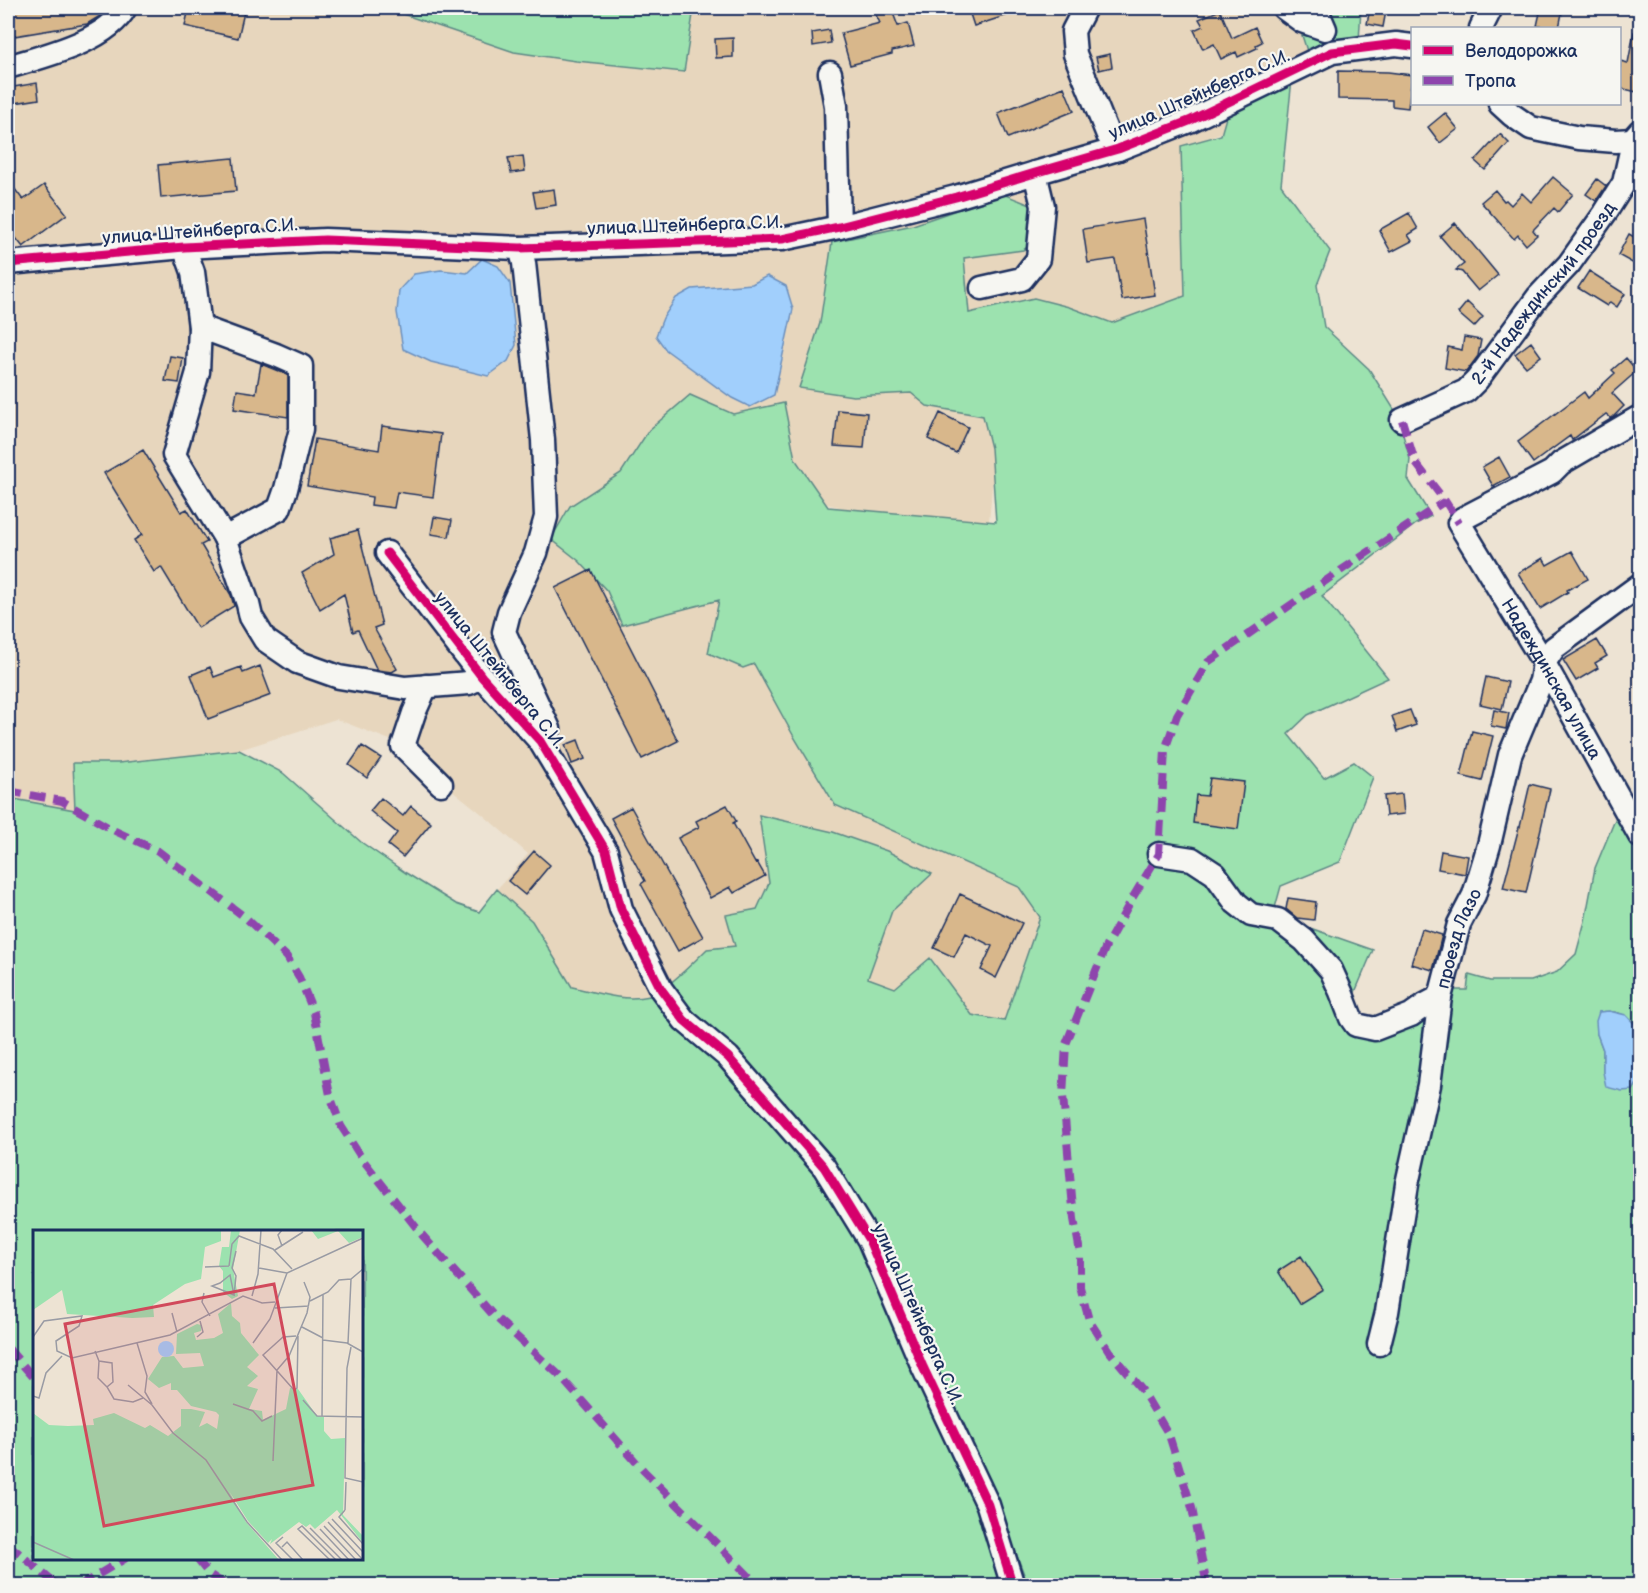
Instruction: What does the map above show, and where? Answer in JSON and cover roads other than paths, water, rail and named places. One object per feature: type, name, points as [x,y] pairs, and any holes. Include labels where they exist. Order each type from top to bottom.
[{"type":"street","points":[[8,67],[48,55],[88,39],[115,20],[125,8]]},
{"type":"street","points":[[1085,8],[1073,31],[1075,54],[1108,135],[1118,150]]},
{"type":"street","points":[[1284,8],[1302,21],[1328,18]]},
{"type":"street","points":[[1316,8],[1328,18],[1332,52]]},
{"type":"street","points":[[1482,27],[1491,8]]},
{"type":"street","name":"улица Штейнберга С.И.","points":[[8,263],[184,247],[325,240],[520,248],[782,239],[956,197],[1118,150],[1188,121],[1332,52],[1396,44],[1411,46]]},
{"type":"street","points":[[830,73],[836,106],[839,227]]},
{"type":"street","points":[[1501,105],[1531,128],[1579,138],[1616,141],[1636,135]]},
{"type":"street","name":"2-й Надеждинский проезд","points":[[1402,420],[1466,391],[1477,380],[1538,297],[1569,264],[1605,213],[1632,187],[1631,151],[1636,135]]},
{"type":"street","points":[[982,288],[1022,279],[1038,260],[1043,206],[1035,173]]},
{"type":"street","points":[[184,247],[193,272],[200,327],[198,372],[174,455],[225,538],[251,617],[265,640],[297,662],[339,677],[405,688],[469,683],[482,677]]},
{"type":"street","points":[[520,248],[524,263],[543,441],[546,517],[536,553],[509,612],[504,633],[549,729],[540,741]]},
{"type":"street","points":[[200,327],[301,366],[301,429],[279,509],[225,538]]},
{"type":"street","name":"Надеждинская улица","points":[[1641,419],[1638,418],[1561,463],[1552,472],[1471,514],[1459,523],[1544,663],[1641,836]]},
{"type":"street","name":"улица Штейнберга С.И.","points":[[387,553],[482,677],[540,741],[606,851],[621,909],[661,989],[684,1020],[728,1057],[824,1167],[869,1240],[922,1367],[988,1506],[1013,1586]]},
{"type":"street","name":"проезд Лазо","points":[[1379,1344],[1387,1312],[1407,1184],[1429,1085],[1440,997],[1459,924],[1474,895],[1490,845],[1510,755],[1541,681],[1544,663],[1554,648],[1641,585]]},
{"type":"street","points":[[426,686],[403,746],[441,784]]},
{"type":"street","points":[[1159,854],[1192,859],[1215,874],[1236,903],[1251,915],[1278,920],[1304,940],[1331,970],[1350,1018],[1356,1025],[1375,1029],[1412,1015],[1440,997]]},
{"type":"water","points":[[482,259],[498,266],[510,283],[516,345],[508,361],[488,376],[431,362],[403,349],[397,312],[399,290],[414,274],[441,270],[467,273]]},
{"type":"water","points":[[767,276],[786,286],[793,309],[774,395],[750,407],[732,398],[666,350],[656,336],[663,318],[676,298],[692,289],[752,284]]},
{"type":"water","points":[[1609,1011],[1626,1015],[1640,1030],[1640,1079],[1633,1090],[1622,1091],[1606,1087],[1603,1050],[1597,1034],[1596,1021],[1599,1012]]}]
